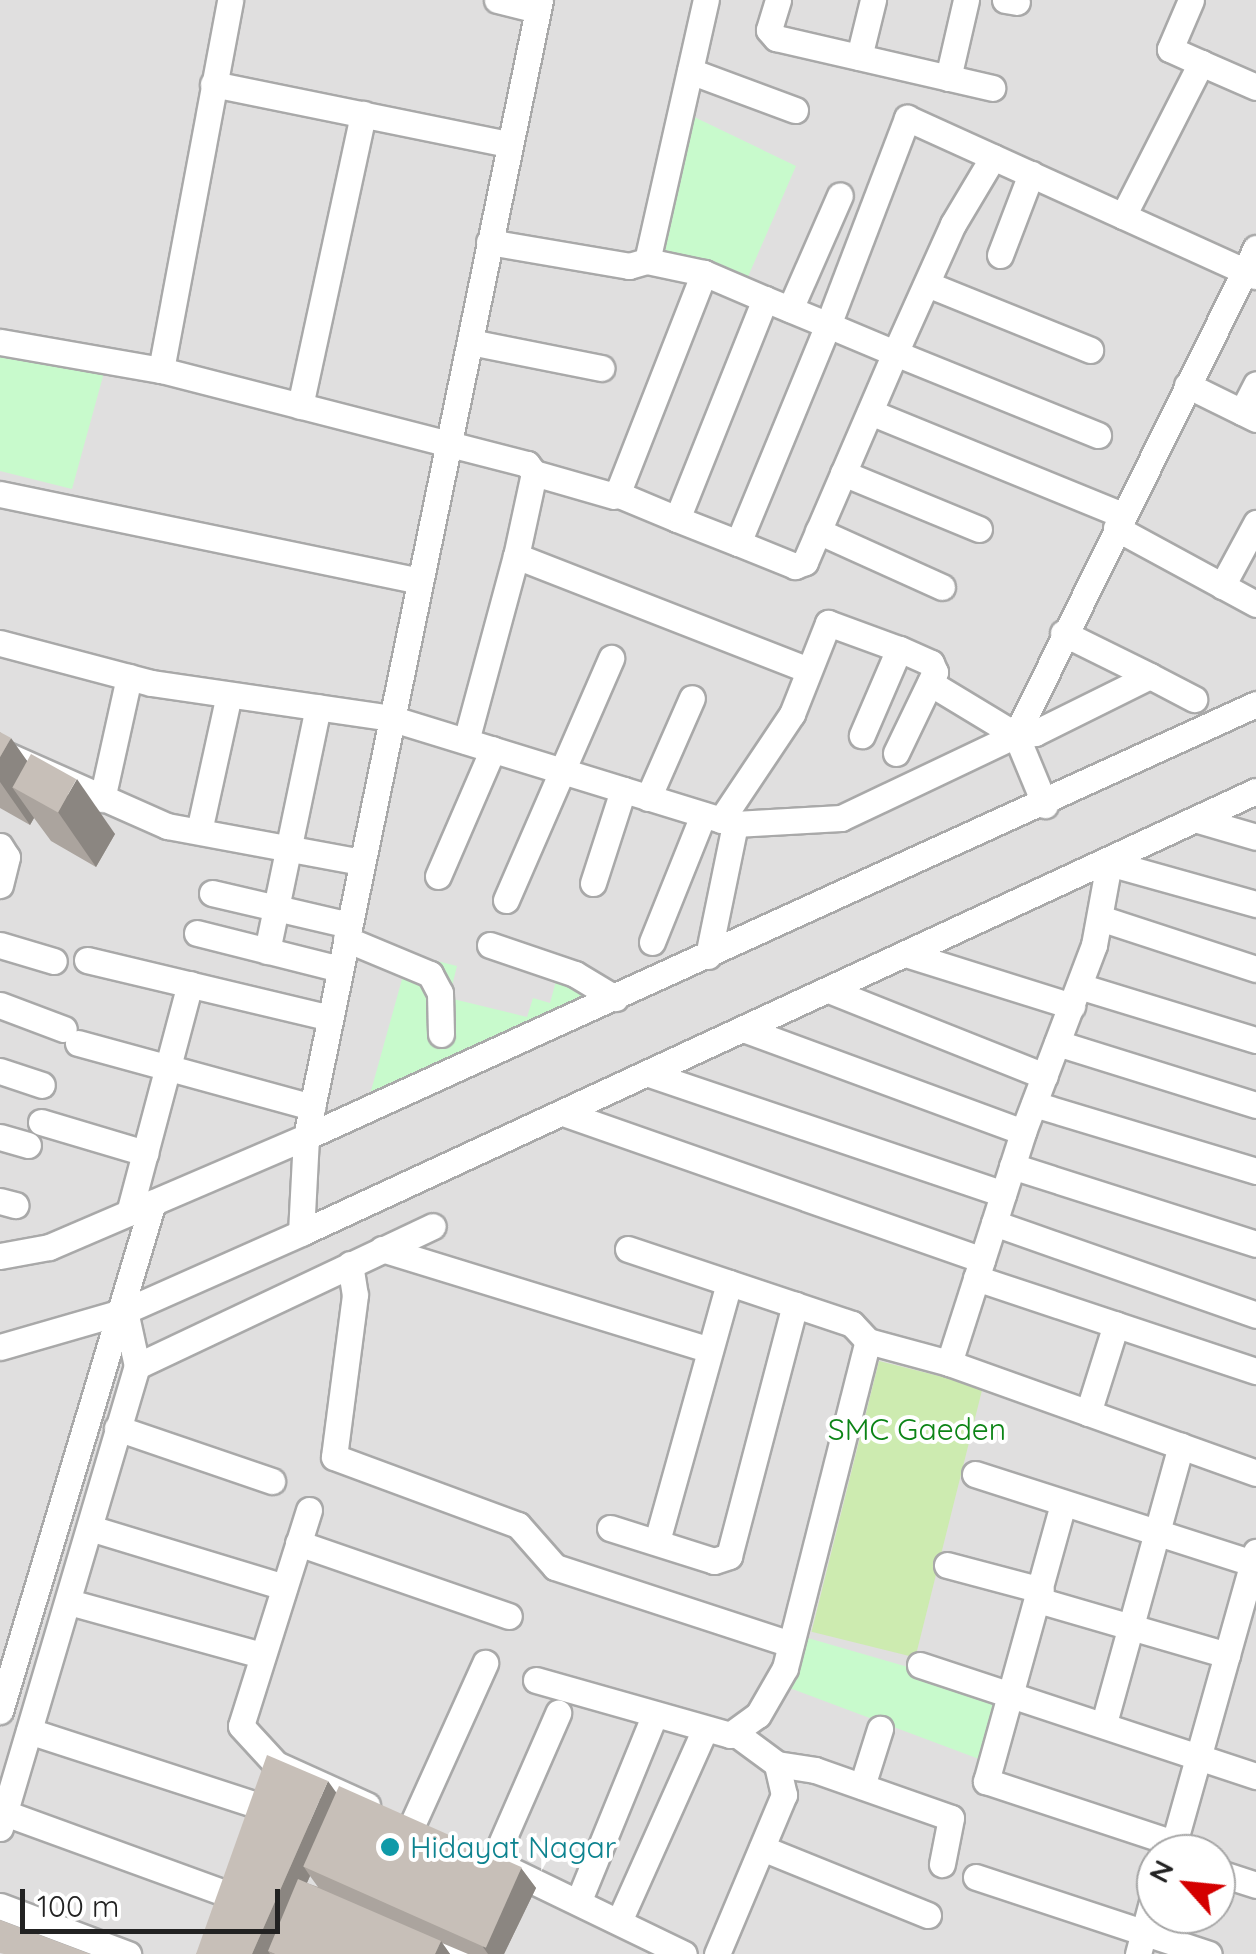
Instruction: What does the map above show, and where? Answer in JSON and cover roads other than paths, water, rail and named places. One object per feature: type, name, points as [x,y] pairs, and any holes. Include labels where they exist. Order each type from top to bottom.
[{"type":"street","points":[[161,370],[230,0]]},
{"type":"street","points":[[301,1233],[306,1137],[538,5],[497,0]]},
{"type":"street","points":[[647,261],[706,0]]},
{"type":"street","points":[[778,0],[772,36],[992,88]]},
{"type":"street","points":[[858,57],[874,0]]},
{"type":"street","points":[[948,78],[966,0]]},
{"type":"street","points":[[1190,0],[1170,49],[1256,87]]},
{"type":"street","points":[[1123,216],[1201,63]]},
{"type":"street","points":[[690,71],[795,110]]},
{"type":"street","points":[[213,84],[508,144]]},
{"type":"street","points":[[300,406],[363,114]]},
{"type":"street","points":[[738,543],[908,118],[1123,216],[1252,265],[1187,386],[1016,735]]},
{"type":"street","points":[[704,273],[620,487],[622,496],[795,566],[805,562],[926,284],[993,157]]},
{"type":"street","points":[[1000,255],[1031,174]]},
{"type":"street","points":[[677,519],[778,304],[840,194]]},
{"type":"street","points":[[489,242],[629,266],[647,261],[704,273],[1098,435]]},
{"type":"street","points":[[926,284],[1090,350]]},
{"type":"street","points":[[0,342],[161,370],[527,464],[534,473],[614,496]]},
{"type":"street","points":[[470,342],[601,368]]},
{"type":"street","points":[[1187,386],[1249,415],[1256,384]]},
{"type":"street","points":[[870,412],[1119,522],[1256,604]]},
{"type":"street","points":[[466,741],[534,473]]},
{"type":"street","points":[[843,473],[978,529]]},
{"type":"street","points":[[0,494],[420,581]]},
{"type":"street","points":[[1222,586],[1256,523]]},
{"type":"street","points":[[818,531],[942,587]]},
{"type":"street","points":[[516,556],[810,670]]},
{"type":"street","points":[[652,942],[720,820],[792,714],[828,623],[935,667],[896,753]]},
{"type":"street","points":[[1063,633],[1194,699]]},
{"type":"street","points":[[0,643],[130,678],[390,718],[720,820],[841,818],[1016,735],[1035,733],[1150,676]]},
{"type":"street","points":[[862,735],[899,649]]},
{"type":"street","points":[[506,900],[558,770],[610,658]]},
{"type":"street","points":[[102,799],[130,678]]},
{"type":"street","points":[[930,683],[1016,735],[1045,805]]},
{"type":"street","points":[[199,832],[229,694]]},
{"type":"street","points":[[593,883],[636,794],[692,698]]},
{"type":"street","points":[[0,1256],[49,1246],[306,1137],[1045,805],[1256,704]]},
{"type":"street","points":[[266,951],[318,707]]},
{"type":"street","points":[[438,876],[493,749]]},
{"type":"street","points":[[0,752],[102,799],[199,832],[362,862]]},
{"type":"street","points":[[0,1348],[125,1311],[301,1233],[1109,863],[1256,791]]},
{"type":"street","points":[[708,956],[720,820]]},
{"type":"street","points":[[1198,820],[1256,837]]},
{"type":"street","points":[[0,846],[7,852],[1,879]]},
{"type":"street","points":[[1109,863],[1256,904]]},
{"type":"street","points":[[949,1362],[1012,1166],[1076,996],[1100,918],[1109,863]]},
{"type":"street","points":[[212,893],[274,907],[347,932],[430,974],[440,993],[441,1034]]},
{"type":"street","points":[[1100,918],[1256,970]]},
{"type":"street","points":[[197,933],[340,969]]},
{"type":"street","points":[[0,944],[54,961]]},
{"type":"street","points":[[490,945],[575,974],[615,998]]},
{"type":"street","points":[[909,955],[1256,1040]]},
{"type":"street","points":[[86,960],[330,1018]]},
{"type":"street","points":[[0,1711],[125,1311],[145,1153],[190,984]]},
{"type":"street","points":[[830,991],[1045,1076]]},
{"type":"street","points":[[0,1005],[71,1036],[169,1068],[312,1107]]},
{"type":"street","points":[[746,1030],[1024,1132]]},
{"type":"street","points":[[1057,1043],[1256,1106]]},
{"type":"street","points":[[0,1071],[42,1085]]},
{"type":"street","points":[[649,1074],[1003,1194]]},
{"type":"street","points":[[1034,1104],[1256,1171]]},
{"type":"street","points":[[563,1113],[1116,1324],[1256,1371]]},
{"type":"street","points":[[41,1122],[145,1153]]},
{"type":"street","points":[[0,1138],[28,1145]]},
{"type":"street","points":[[1012,1166],[1256,1244]]},
{"type":"street","points":[[994,1223],[1256,1315]]},
{"type":"street","points":[[137,1366],[433,1226]]},
{"type":"street","points":[[382,1249],[710,1350]]},
{"type":"street","points":[[628,1249],[852,1324],[868,1341],[949,1362],[1256,1473]]},
{"type":"street","points":[[350,1264],[355,1295],[334,1457],[518,1525],[555,1566],[791,1644]]},
{"type":"street","points":[[657,1541],[729,1283]]},
{"type":"street","points":[[610,1528],[714,1561],[729,1556],[795,1305]]},
{"type":"street","points":[[125,1311],[137,1366],[2,1820],[231,1885],[217,1924]]},
{"type":"street","points":[[1088,1413],[1116,1324]]},
{"type":"street","points":[[735,1732],[774,1692],[791,1644],[868,1341]]},
{"type":"street","points":[[117,1428],[272,1481]]},
{"type":"street","points":[[1104,1724],[1182,1446]]},
{"type":"street","points":[[975,1474],[1156,1533],[1254,1557],[1246,1627],[1226,1655],[1176,1834]]},
{"type":"street","points":[[1063,1504],[1014,1695],[986,1781],[1136,1835]]},
{"type":"street","points":[[309,1510],[240,1726],[276,1764],[620,1918],[684,1954]]},
{"type":"street","points":[[90,1528],[284,1586]]},
{"type":"street","points":[[298,1543],[509,1616]]},
{"type":"street","points":[[947,1564],[1130,1627],[1226,1655]]},
{"type":"street","points":[[69,1602],[262,1655]]},
{"type":"street","points":[[412,1825],[485,1663]]},
{"type":"street","points":[[920,1665],[1199,1754],[1256,1776]]},
{"type":"street","points":[[536,1680],[704,1731],[735,1732],[777,1764],[862,1786],[951,1818],[942,1864]]},
{"type":"street","points":[[493,1862],[558,1713]]},
{"type":"street","points":[[579,1900],[654,1716]]},
{"type":"street","points":[[862,1786],[880,1729]]},
{"type":"street","points":[[29,1731],[257,1815],[276,1764]]},
{"type":"street","points":[[620,1918],[704,1731]]},
{"type":"street","points":[[717,1954],[784,1795],[777,1764]]},
{"type":"street","points":[[762,1848],[928,1915]]},
{"type":"street","points":[[976,1877],[1209,1954]]},
{"type":"street","points":[[0,1906],[128,1954]]},
{"type":"street","points":[[392,1925],[458,1954]]},
{"type":"place","name":"Hidayat Nagar","points":[[390,1847]]},
{"type":"park label","name":"SMC Gaeden","points":[[917,1429]]}]
